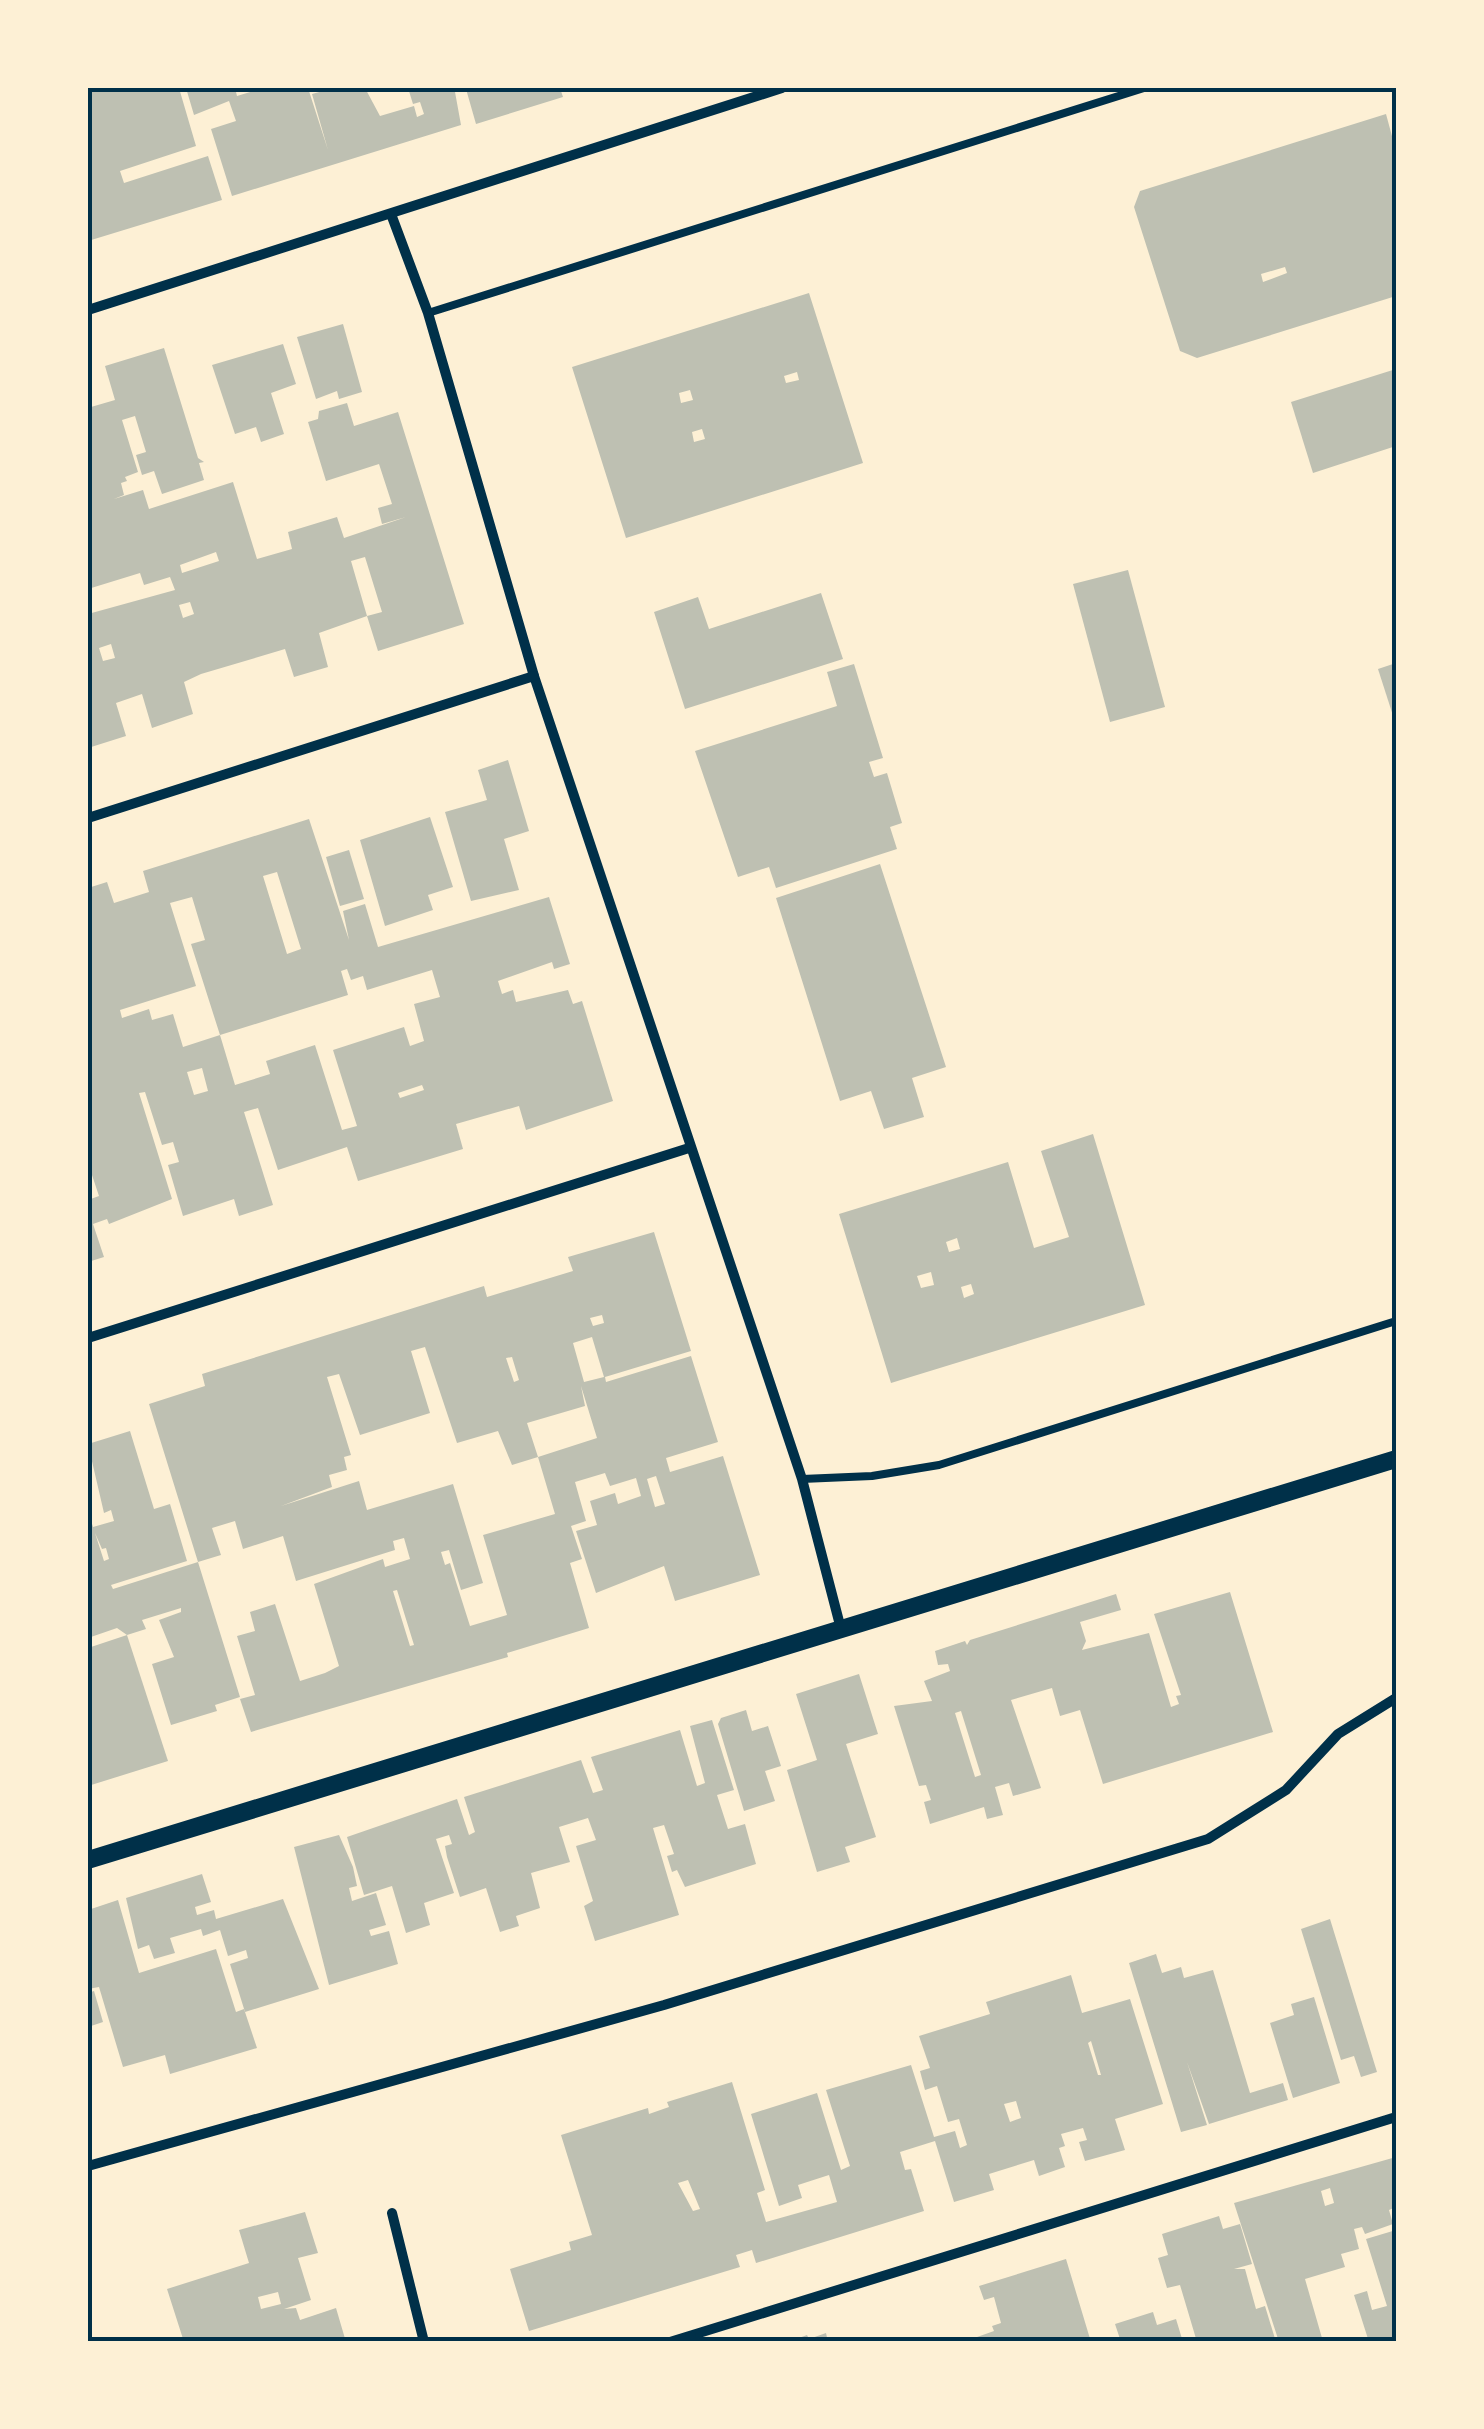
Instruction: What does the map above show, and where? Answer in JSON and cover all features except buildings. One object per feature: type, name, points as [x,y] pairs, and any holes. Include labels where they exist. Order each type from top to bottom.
[{"type":"street","points":[[88,310],[782,88]]},
{"type":"street","points":[[391,214],[428,314],[534,676],[802,1479],[841,1629]]},
{"type":"street","points":[[88,818],[534,676]]},
{"type":"street","points":[[88,1338],[689,1148]]},
{"type":"street","points":[[88,1860],[1396,1461]]},
{"type":"street","points":[[88,2166],[664,2005],[1208,1839],[1286,1790],[1338,1734],[1396,1698]]},
{"type":"street","points":[[670,2342],[1396,2117]]},
{"type":"street","points":[[392,2214],[424,2342]]},
{"type":"lane","points":[[428,314],[1144,88]]},
{"type":"lane","points":[[802,1479],[872,1476],[939,1465],[1396,1321]]}]
